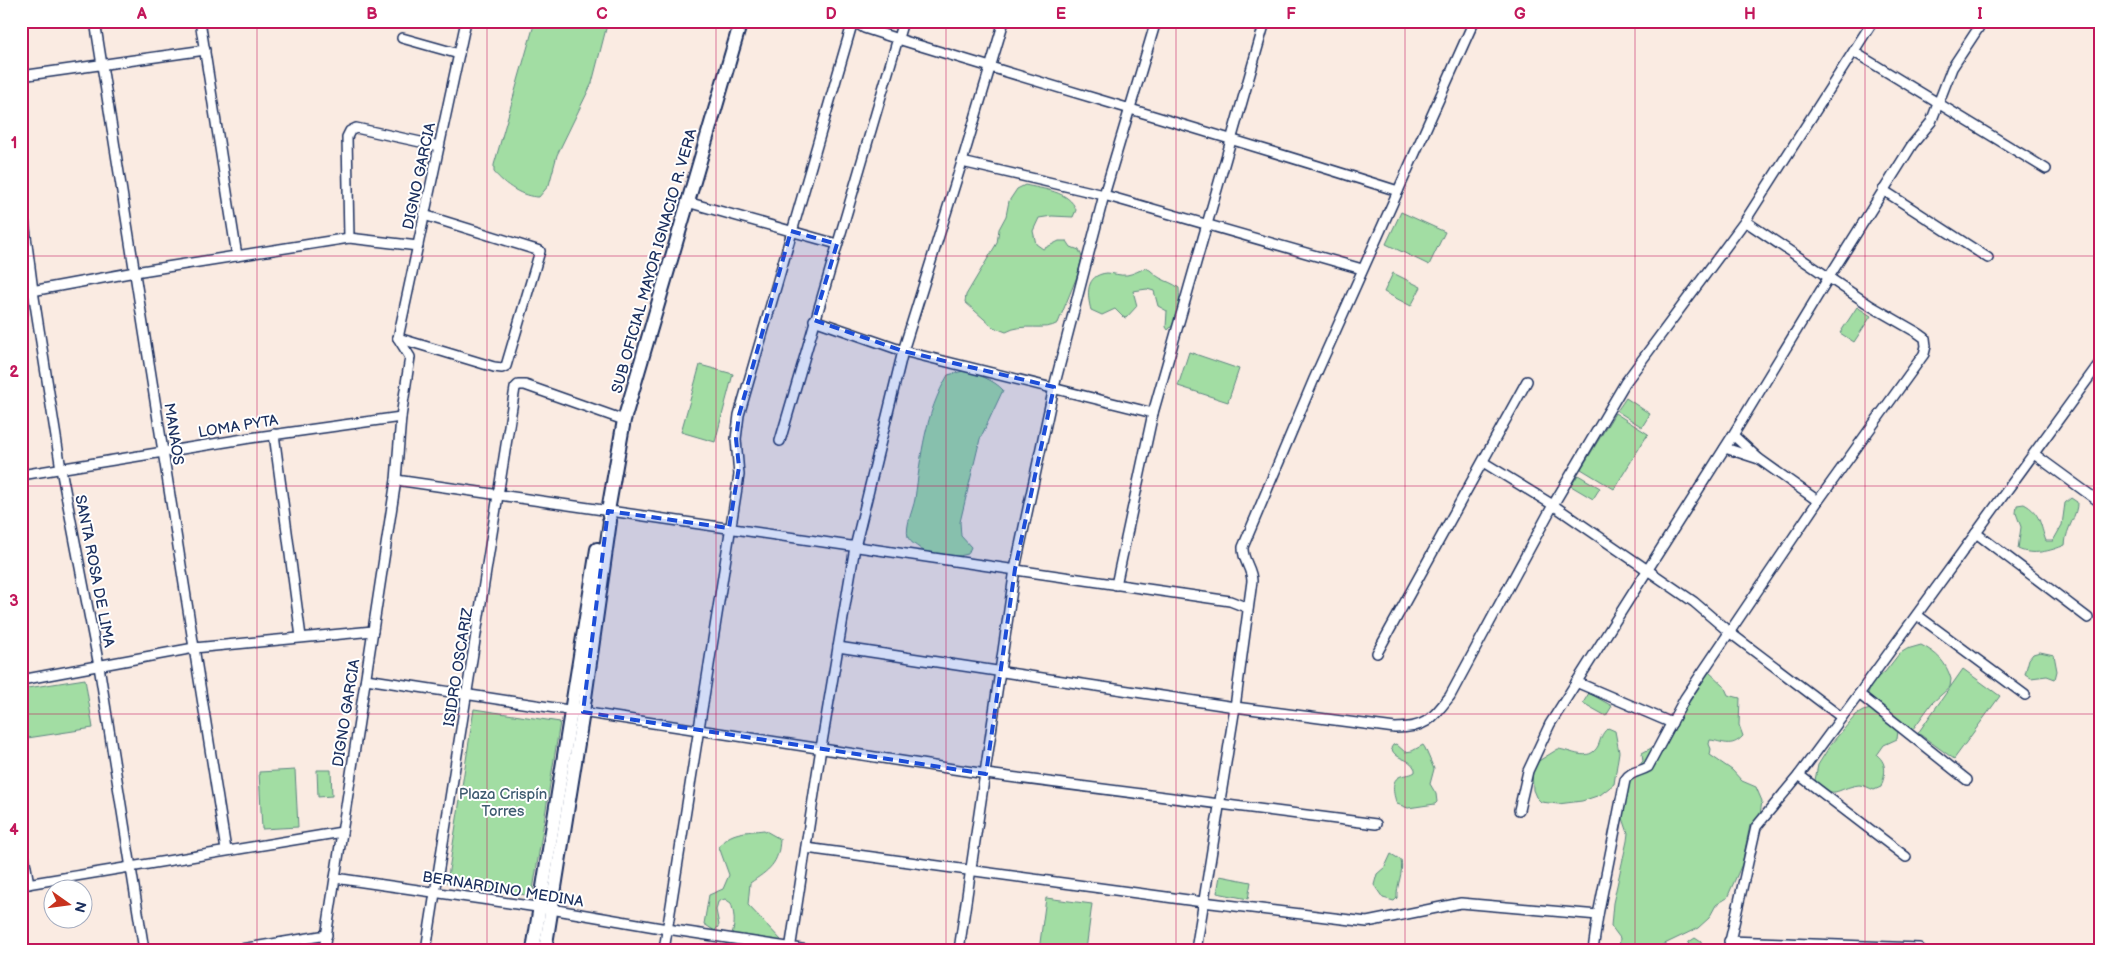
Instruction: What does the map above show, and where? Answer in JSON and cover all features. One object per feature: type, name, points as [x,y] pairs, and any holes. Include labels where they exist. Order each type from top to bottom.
[{"type":"street","name":"MANAOS","points":[[95,21],[226,850]]},
{"type":"street","points":[[200,21],[237,256]]},
{"type":"street","name":"DIGNO GARCIA","points":[[324,950],[396,480],[400,417],[410,357],[398,338],[466,21]]},
{"type":"street","name":"SUB OFICIAL MAYOR IGNACIO R. VERA","points":[[546,908],[577,711],[610,521],[608,511],[624,420],[741,21]]},
{"type":"street","points":[[664,950],[729,528],[739,475],[736,439],[739,415],[853,21],[864,28],[898,39],[1129,110],[1232,138],[1398,191]]},
{"type":"street","points":[[780,441],[903,21]]},
{"type":"street","points":[[790,948],[855,547],[903,351],[1004,21]]},
{"type":"street","points":[[960,950],[1015,569],[1054,387],[1104,195],[1156,21]]},
{"type":"street","points":[[1196,950],[1235,707],[1252,575],[1243,555],[1244,547],[1362,268],[1474,21]]},
{"type":"street","points":[[838,648],[1235,707],[1395,728],[1413,728],[1428,721],[1450,696],[1553,505],[1624,383],[1746,222],[1873,21]]},
{"type":"street","points":[[1519,810],[1528,771],[1550,724],[1725,448],[1883,190],[1912,145],[1931,122],[1952,68],[1983,21]]},
{"type":"street","points":[[1116,585],[1153,413],[1264,25]]},
{"type":"street","points":[[402,38],[459,54]]},
{"type":"street","points":[[21,76],[205,50]]},
{"type":"street","points":[[1854,52],[1939,102],[2046,169]]},
{"type":"street","points":[[349,238],[347,137],[350,131],[356,128],[439,146]]},
{"type":"street","points":[[962,162],[1104,195],[1362,268]]},
{"type":"street","points":[[1883,190],[1988,258]]},
{"type":"street","name":"SANTA ROSA DE LIMA","points":[[21,197],[33,291],[61,469],[99,666],[144,950]]},
{"type":"street","points":[[687,202],[837,244]]},
{"type":"street","points":[[398,338],[494,367],[502,368],[506,366],[540,251],[424,215]]},
{"type":"street","points":[[1593,950],[1598,915],[1625,780],[1631,773],[1640,772],[1648,767],[1685,698],[1818,501],[1924,354],[1926,346],[1925,338],[1918,333],[1871,306],[1746,222]]},
{"type":"street","points":[[21,294],[135,272],[349,238],[418,246]]},
{"type":"street","points":[[814,320],[903,351],[1153,413]]},
{"type":"street","points":[[1922,950],[1919,948],[1728,945],[1756,827],[1799,775],[2034,454],[2097,374],[2101,361]]},
{"type":"street","points":[[1377,653],[1484,462],[1526,381]]},
{"type":"street","name":"ISIDRO OSCARIZ","points":[[426,950],[515,388],[525,385],[624,420]]},
{"type":"street","name":"LOMA PYTA","points":[[21,475],[274,434],[400,417]]},
{"type":"street","points":[[274,434],[301,637]]},
{"type":"street","points":[[1733,435],[1759,459],[1818,501]]},
{"type":"street","points":[[1725,448],[1759,459]]},
{"type":"street","points":[[2034,454],[2101,503]]},
{"type":"street","points":[[1484,462],[1553,505],[1694,602],[1729,632],[1841,717]]},
{"type":"street","points":[[396,480],[1230,601],[1248,608]]},
{"type":"street","points":[[1976,533],[2088,618]]},
{"type":"street","points":[[1917,615],[2025,695]]},
{"type":"street","points":[[21,680],[194,648],[373,631]]},
{"type":"street","points":[[366,678],[986,774],[1376,824]]},
{"type":"street","points":[[1576,682],[1672,723]]},
{"type":"street","points":[[1859,694],[1966,780]]},
{"type":"street","points":[[1799,775],[1906,857]]},
{"type":"street","points":[[21,839],[25,884],[342,832]]},
{"type":"street","points":[[806,848],[1203,902],[1366,922],[1461,903],[1598,915]]},
{"type":"street","name":"BERNARDINO MEDINA","points":[[335,878],[546,908],[667,929],[808,950]]},
{"type":"street","points":[[533,950],[546,908]]},
{"type":"street","points":[[545,950],[546,908]]},
{"type":"street","points":[[236,950],[326,935]]},
{"type":"highlighted area","points":[[791,231],[837,244],[814,320],[903,351],[1054,387],[1015,569],[986,774],[583,712],[608,511],[729,528],[739,467],[736,439],[739,415]]},
{"type":"green space","points":[[535,21],[608,21],[592,83],[557,155],[549,185],[539,197],[520,193],[494,172],[494,165]]},
{"type":"green space","points":[[1025,185],[1062,195],[1073,204],[1076,210],[1073,217],[1052,216],[1039,218],[1033,231],[1036,244],[1043,249],[1059,241],[1067,241],[1071,247],[1079,250],[1082,257],[1078,274],[1058,323],[1052,326],[1020,328],[1006,332],[993,327],[965,302],[966,295],[997,243],[999,229],[1006,216],[1009,201],[1017,189]]},
{"type":"green space","points":[[1401,212],[1445,232],[1429,265],[1386,244]]},
{"type":"green space","points":[[1146,268],[1179,288],[1177,316],[1175,322],[1168,330],[1166,327],[1167,311],[1158,306],[1154,291],[1147,289],[1133,291],[1137,306],[1126,318],[1115,309],[1102,315],[1091,310],[1089,287],[1095,278],[1107,273],[1127,275]]},
{"type":"green space","points":[[1393,273],[1421,287],[1411,306],[1384,292]]},
{"type":"green space","points":[[1857,307],[1871,316],[1854,342],[1840,333]]},
{"type":"green space","points":[[1189,352],[1239,369],[1228,402],[1178,386]]},
{"type":"green space","points":[[700,365],[733,374],[715,442],[681,432]]},
{"type":"green space","points":[[963,371],[973,373],[995,383],[1003,390],[980,439],[960,522],[961,536],[971,547],[968,554],[942,558],[925,552],[909,540],[907,533],[915,499],[925,435],[934,405],[948,375]]},
{"type":"green space","points":[[1626,398],[1650,414],[1642,427],[1617,411]]},
{"type":"green space","points":[[1615,413],[1648,434],[1614,489],[1581,469]]},
{"type":"green space","points":[[1578,475],[1600,488],[1593,499],[1571,486]]},
{"type":"green space","points":[[2071,498],[2077,502],[2077,507],[2067,533],[2065,545],[2041,552],[2029,552],[2018,549],[2021,527],[2016,513],[2017,505],[2024,504],[2034,511],[2046,541],[2053,541],[2062,525],[2065,503]]},
{"type":"green space","points":[[1921,645],[1932,651],[1944,663],[1951,679],[1950,687],[1932,703],[1913,729],[1885,716],[1898,731],[1897,739],[1884,745],[1877,755],[1884,766],[1881,787],[1874,790],[1859,785],[1831,792],[1822,787],[1815,780],[1818,765],[1831,744],[1856,715],[1871,709],[1882,714],[1867,696],[1873,680],[1885,672],[1899,654],[1907,649]]},
{"type":"green space","points":[[2040,652],[2054,655],[2057,671],[2055,679],[2047,676],[2031,678],[2025,674],[2029,659],[2033,654]]},
{"type":"green space","points":[[1963,669],[2000,696],[1954,759],[1918,733]]},
{"type":"green space","points":[[1709,672],[1724,686],[1728,695],[1740,698],[1739,725],[1743,736],[1739,740],[1730,743],[1710,740],[1710,755],[1732,770],[1742,781],[1756,787],[1762,801],[1760,815],[1750,825],[1742,864],[1727,898],[1716,905],[1709,918],[1698,928],[1652,950],[1619,950],[1620,938],[1611,926],[1613,903],[1628,833],[1623,818],[1624,795],[1628,780],[1643,761],[1642,753],[1664,741]]},
{"type":"green space","points":[[85,679],[93,728],[21,739],[21,689]]},
{"type":"green space","points":[[1589,693],[1612,706],[1606,716],[1583,703]]},
{"type":"green space","name":"Plaza Crispín Torres","points":[[474,709],[560,722],[532,896],[447,883]]},
{"type":"green space","points":[[1608,728],[1615,731],[1619,752],[1614,784],[1600,795],[1582,801],[1558,804],[1541,802],[1533,790],[1532,769],[1537,762],[1558,749],[1585,755],[1590,754],[1598,746]]},
{"type":"green space","points":[[1396,744],[1405,752],[1412,751],[1423,745],[1425,748],[1434,769],[1430,784],[1436,794],[1437,802],[1435,804],[1408,808],[1397,804],[1394,782],[1401,776],[1415,772],[1415,769],[1410,762],[1396,755],[1391,748]]},
{"type":"green space","points":[[295,770],[298,827],[262,829],[259,772]]},
{"type":"green space","points":[[317,770],[331,770],[332,796],[318,797]]},
{"type":"green space","points":[[764,830],[780,839],[778,855],[768,870],[750,883],[748,905],[782,941],[783,950],[721,950],[734,928],[731,903],[725,899],[718,902],[716,910],[719,925],[715,931],[704,924],[709,895],[723,889],[729,875],[719,847],[733,835]]},
{"type":"green space","points":[[1391,854],[1401,860],[1402,865],[1397,898],[1394,901],[1383,898],[1374,885],[1377,874],[1385,867]]},
{"type":"green space","points":[[1220,876],[1251,882],[1248,899],[1217,893]]},
{"type":"green space","points":[[1046,898],[1092,904],[1086,950],[1039,950]]},
{"type":"green space","points":[[1695,938],[1701,942],[1702,950],[1686,950],[1689,942]]}]
